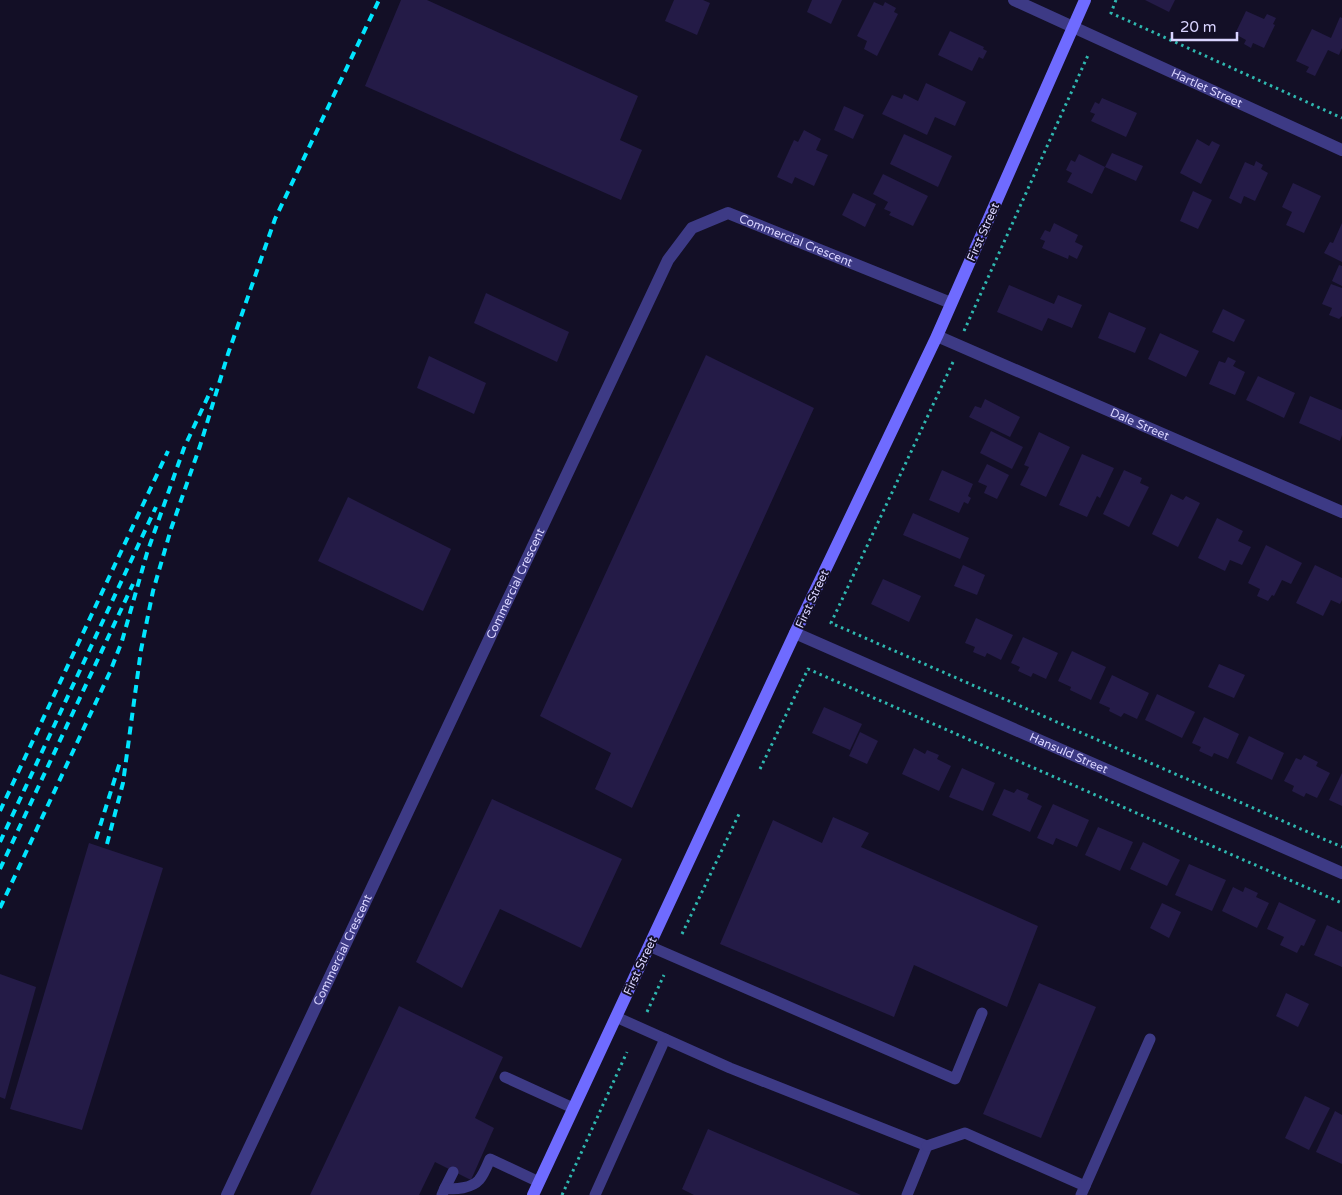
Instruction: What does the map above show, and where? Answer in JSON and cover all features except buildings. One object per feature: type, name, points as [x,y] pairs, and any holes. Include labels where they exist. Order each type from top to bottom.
[{"type":"street","name":"Hartlet Street","points":[[1014,0],[1342,150]]},
{"type":"street","name":"First Street","points":[[532,1195],[795,633],[937,336],[1085,0]]},
{"type":"street","name":"Commercial Crescent","points":[[227,1195],[668,260],[692,228],[728,213],[951,303]]},
{"type":"street","name":"Dale Street","points":[[937,336],[1342,512]]},
{"type":"street","name":"Hansuld Street","points":[[795,633],[1342,874]]},
{"type":"lane","points":[[649,946],[955,1079],[982,1013]]},
{"type":"lane","points":[[616,1017],[730,1068],[927,1146],[965,1133],[1083,1191],[1150,1039]]},
{"type":"lane","points":[[595,1195],[665,1039]]},
{"type":"lane","points":[[505,1077],[573,1108]]},
{"type":"lane","points":[[906,1195],[927,1146]]},
{"type":"lane","points":[[443,1191],[454,1190],[479,1180],[486,1157],[539,1182]]},
{"type":"lane","points":[[443,1191],[454,1172]]},
{"type":"path","points":[[1116,0],[1111,13],[1342,118]]},
{"type":"path","points":[[963,334],[1090,53]]},
{"type":"path","points":[[953,362],[831,623],[1342,847]]},
{"type":"path","points":[[760,769],[808,669],[1342,903]]},
{"type":"path","points":[[682,934],[740,814]]},
{"type":"path","points":[[647,1012],[664,975]]},
{"type":"path","points":[[562,1195],[627,1052]]},
{"type":"railway","points":[[107,844],[123,783],[141,650],[153,591],[171,529],[200,446],[228,354],[275,219],[379,0]]},
{"type":"railway","points":[[0,908],[110,672],[122,641],[147,553],[184,448],[212,388]]},
{"type":"railway","points":[[0,811],[168,451]]},
{"type":"railway","points":[[0,842],[156,507]]},
{"type":"railway","points":[[0,869],[133,584]]},
{"type":"railway","points":[[96,839],[120,762]]}]
